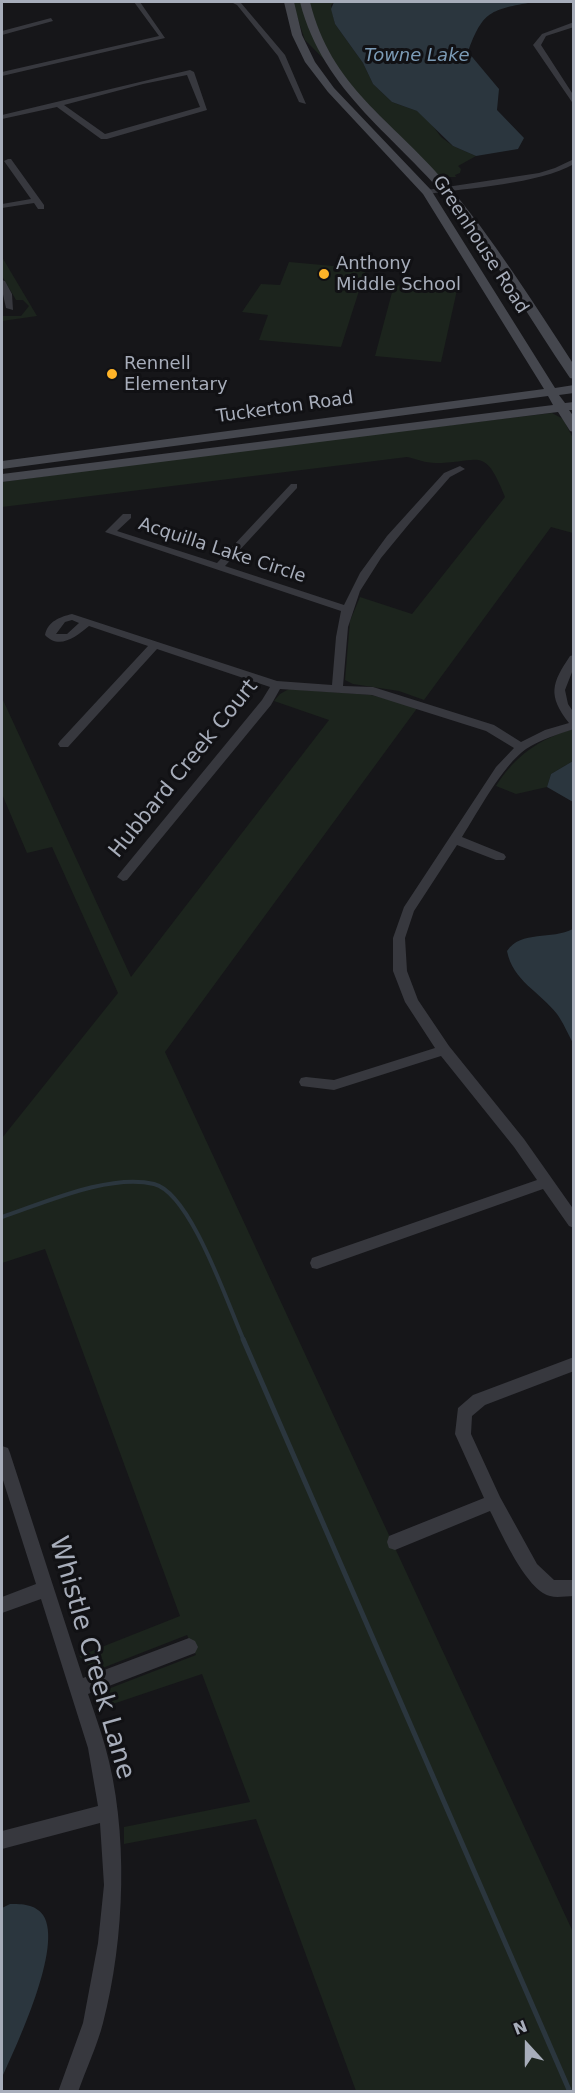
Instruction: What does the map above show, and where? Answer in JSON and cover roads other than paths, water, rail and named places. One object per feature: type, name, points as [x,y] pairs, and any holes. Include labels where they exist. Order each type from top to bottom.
[{"type":"main road","name":"Greenhouse Road","points":[[289,2],[299,43],[322,79],[425,189],[551,392],[567,406],[573,428]]},
{"type":"main road","name":"Greenhouse Road","points":[[305,2],[312,30],[322,54],[333,71],[443,186],[511,278],[573,375]]},
{"type":"main road","points":[[345,106],[362,103]]},
{"type":"main road","points":[[484,281],[511,278]]},
{"type":"main road","name":"Tuckerton Road","points":[[2,465],[573,389]]},
{"type":"main road","name":"Tuckerton Road","points":[[2,478],[567,406]]},
{"type":"street","points":[[2,74],[163,37],[137,2]]},
{"type":"street","points":[[238,2],[281,55],[303,102]]},
{"type":"street","points":[[2,33],[51,20]]},
{"type":"street","points":[[573,24],[543,35],[537,45],[573,103]]},
{"type":"street","points":[[2,117],[58,105],[143,81],[189,72],[204,108],[104,137],[58,105]]},
{"type":"street","points":[[564,88],[573,88]]},
{"type":"street","points":[[8,161],[34,201],[41,207]]},
{"type":"street","points":[[425,189],[558,170],[571,162]]},
{"type":"street","points":[[2,206],[34,201]]},
{"type":"street","points":[[2,283],[8,294],[10,308]]},
{"type":"street","points":[[337,687],[346,609],[374,562],[447,475],[460,469]]},
{"type":"street","points":[[219,567],[294,486]]},
{"type":"street","name":"Acquilla Lake Circle","points":[[127,516],[110,532],[346,609]]},
{"type":"street","points":[[87,622],[276,685],[337,687],[373,691],[405,699],[490,728],[521,747]]},
{"type":"street","points":[[64,744],[154,646]]},
{"type":"street","points":[[573,658],[558,689],[561,706],[573,723],[521,747],[500,770],[408,910],[399,938],[400,971],[412,1002],[444,1050],[547,1182],[573,1222]]},
{"type":"street","name":"Hubbard Creek Court","points":[[123,877],[267,702],[276,685]]},
{"type":"street","points":[[455,839],[500,857]]},
{"type":"street","points":[[306,1082],[334,1085],[444,1050]]},
{"type":"street","points":[[317,1263],[547,1182]]},
{"type":"street","points":[[573,1364],[479,1400],[464,1413],[463,1434],[494,1502],[531,1570],[551,1588],[573,1588]]},
{"type":"street","name":"Whistle Creek Lane","points":[[2,1453],[97,1748],[108,1812],[113,1885],[108,1943],[93,2023],[68,2091]]},
{"type":"street","points":[[395,1542],[494,1502]]},
{"type":"street","points":[[2,1605],[46,1589]]},
{"type":"street","points":[[78,1689],[189,1647]]},
{"type":"street","points":[[2,1840],[108,1812]]},
{"type":"water","name":"Towne Lake","points":[[334,2],[533,2],[507,7],[490,14],[473,38],[468,52],[499,89],[497,110],[524,138],[518,149],[476,156],[453,146],[417,111],[392,102],[373,84],[363,63],[335,24],[331,9]]},
{"type":"water","points":[[573,761],[573,802],[547,787],[551,774]]},
{"type":"water","points":[[573,929],[573,1043],[557,1014],[515,970],[507,951],[520,940]]},
{"type":"water","points":[[10,1904],[24,1905],[40,1911],[48,1930],[43,1972],[36,1996],[2,2078],[2,1908]]},
{"type":"waterway","points":[[2,1217],[98,1186],[137,1182],[154,1184],[168,1192],[195,1228],[244,1341]]},
{"type":"waterway","points":[[243,1339],[570,2092]]},
{"type":"place","name":"Anthony Middle School","points":[[324,274]]},
{"type":"place","name":"Rennell Elementary","points":[[112,374]]}]
